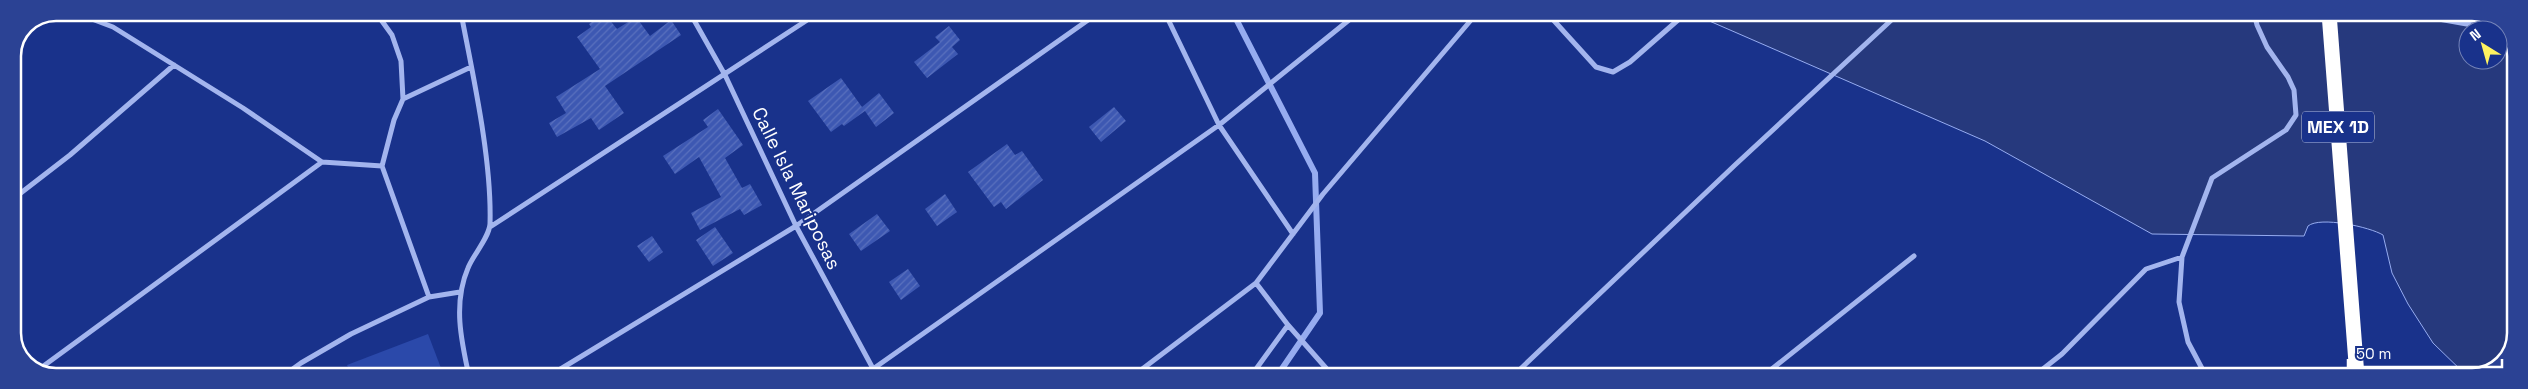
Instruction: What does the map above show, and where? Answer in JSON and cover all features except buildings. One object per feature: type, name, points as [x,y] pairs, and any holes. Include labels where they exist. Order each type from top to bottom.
[{"type":"highway","name":"MEX 1D","points":[[2330,22],[2356,368]]},
{"type":"street","points":[[98,21],[113,27],[243,108],[322,162],[382,166]]},
{"type":"street","points":[[382,21],[392,35],[401,61],[404,98],[394,120],[382,166],[429,297]]},
{"type":"street","points":[[463,21],[483,141],[489,195],[490,227]]},
{"type":"street","name":"Calle Isla Mariposas","points":[[695,21],[725,75],[796,226],[872,367]]},
{"type":"street","points":[[467,367],[461,339],[460,292],[468,267],[490,227],[806,21]]},
{"type":"street","points":[[563,367],[796,226],[1086,21]]},
{"type":"street","points":[[1169,21],[1219,125],[1293,234]]},
{"type":"street","points":[[877,367],[1219,125],[1347,22]]},
{"type":"street","points":[[1144,367],[1256,283],[1323,194],[1470,22]]},
{"type":"street","points":[[1555,22],[1596,67],[1613,72],[1630,62],[1676,22]]},
{"type":"street","points":[[1522,368],[1728,170],[1889,22]]},
{"type":"street","points":[[2202,368],[2188,342],[2179,302],[2182,257],[2212,178],[2286,130],[2296,115],[2294,90],[2288,77],[2266,46],[2256,22]]},
{"type":"street","points":[[21,193],[70,155],[174,65]]},
{"type":"street","points":[[404,98],[471,67]]},
{"type":"street","points":[[44,366],[322,162]]},
{"type":"street","points":[[1773,368],[1914,256]]},
{"type":"street","points":[[2044,368],[2062,354],[2146,269],[2182,257]]},
{"type":"street","points":[[1256,283],[1288,325],[1326,368]]},
{"type":"street","points":[[296,367],[351,334],[429,297],[460,292]]},
{"type":"street","points":[[1257,367],[1288,325]]},
{"type":"shaded area","points":[[1711,22],[2458,22],[2458,70],[2507,70],[2506,338],[2500,354],[2483,366],[2459,368],[2433,343],[2408,304],[2392,273],[2383,235],[2357,226],[2323,222],[2308,226],[2304,236],[2152,234],[1985,141]]},
{"type":"shaded area","points":[[428,334],[441,367],[348,367],[347,365]]},
{"type":"waterway","points":[[1237,21],[1315,173],[1320,313],[1283,368]]}]
